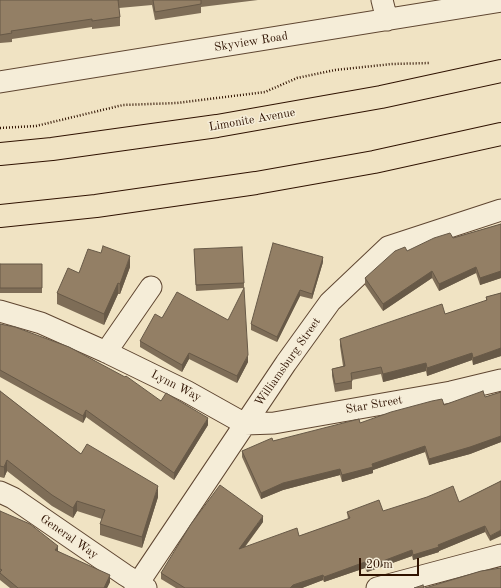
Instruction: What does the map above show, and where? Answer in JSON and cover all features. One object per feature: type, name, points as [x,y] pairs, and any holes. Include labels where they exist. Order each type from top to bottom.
[{"type":"main road","name":"Limonite Avenue","points":[[0,154],[52,149],[217,126],[381,97],[501,71]]},
{"type":"main road","points":[[0,216],[96,206],[256,183],[374,162],[501,134]]},
{"type":"street","points":[[382,0],[387,20]]},
{"type":"street","name":"Skyview Road","points":[[0,82],[501,2]]},
{"type":"street","name":"Williamsburg Street","points":[[140,586],[245,424],[286,363],[330,302],[388,247],[501,210]]},
{"type":"street","points":[[106,352],[152,287]]},
{"type":"street","name":"Lynn Way","points":[[0,311],[41,323],[106,352],[186,391],[245,424]]},
{"type":"street","name":"Star Street","points":[[245,424],[281,422],[451,392],[501,380]]},
{"type":"street","name":"General Way","points":[[0,492],[13,498],[140,586]]},
{"type":"street","points":[[377,588],[501,555]]},
{"type":"path","points":[[0,128],[36,126],[123,105],[177,103],[265,92],[297,78],[335,70],[392,64],[436,63]]},
{"type":"building","points":[[0,0],[118,0],[120,17],[92,21],[92,19],[11,31],[12,33],[0,35]]},
{"type":"building","points":[[153,0],[201,0],[201,4],[155,12]]},
{"type":"building","points":[[501,224],[501,271],[480,278],[476,267],[439,284],[432,271],[383,304],[365,278],[395,251],[405,247],[407,251],[434,238],[450,233],[453,238]]},
{"type":"building","points":[[273,243],[323,257],[312,294],[300,290],[277,337],[251,324]]},
{"type":"building","points":[[103,246],[130,256],[120,284],[118,283],[104,314],[57,293],[68,268],[79,273],[88,249],[101,253]]},
{"type":"building","points":[[242,247],[244,283],[196,285],[194,249]]},
{"type":"building","points":[[0,264],[42,264],[42,288],[0,288]]},
{"type":"building","points":[[244,288],[248,355],[237,376],[189,353],[182,365],[140,341],[155,314],[162,318],[177,292],[228,320]]},
{"type":"building","points":[[501,293],[501,348],[473,358],[472,353],[427,368],[426,363],[383,374],[381,367],[351,373],[352,381],[335,384],[332,369],[345,366],[340,339],[442,304],[445,314],[487,300],[486,297]]},
{"type":"building","points":[[0,324],[15,327],[69,347],[125,377],[126,376],[161,401],[166,393],[208,418],[174,473],[86,410],[83,416],[0,370]]},
{"type":"building","points":[[0,391],[81,454],[87,444],[158,486],[142,537],[100,524],[105,510],[77,501],[73,508],[52,495],[7,460],[4,467],[0,466]]},
{"type":"building","points":[[483,391],[485,397],[501,392],[501,436],[429,459],[425,446],[372,464],[373,467],[342,475],[340,469],[283,483],[261,493],[242,451],[272,438],[273,441],[359,419],[360,423],[391,412],[442,399],[444,405]]},
{"type":"building","points":[[501,481],[501,530],[490,536],[485,526],[438,545],[439,547],[413,555],[412,550],[367,567],[365,562],[324,577],[323,575],[293,585],[290,588],[185,588],[161,573],[191,524],[220,485],[263,516],[239,549],[297,528],[299,536],[350,518],[347,512],[379,500],[383,511],[427,497],[453,486],[459,502]]},
{"type":"building","points":[[0,511],[30,524],[58,546],[55,550],[110,575],[104,588],[18,588],[0,573],[2,570],[0,569]]},
{"type":"building","points":[[501,568],[501,588],[425,588],[481,571]]},
{"type":"building","points":[[423,585],[424,588],[414,588]]}]
